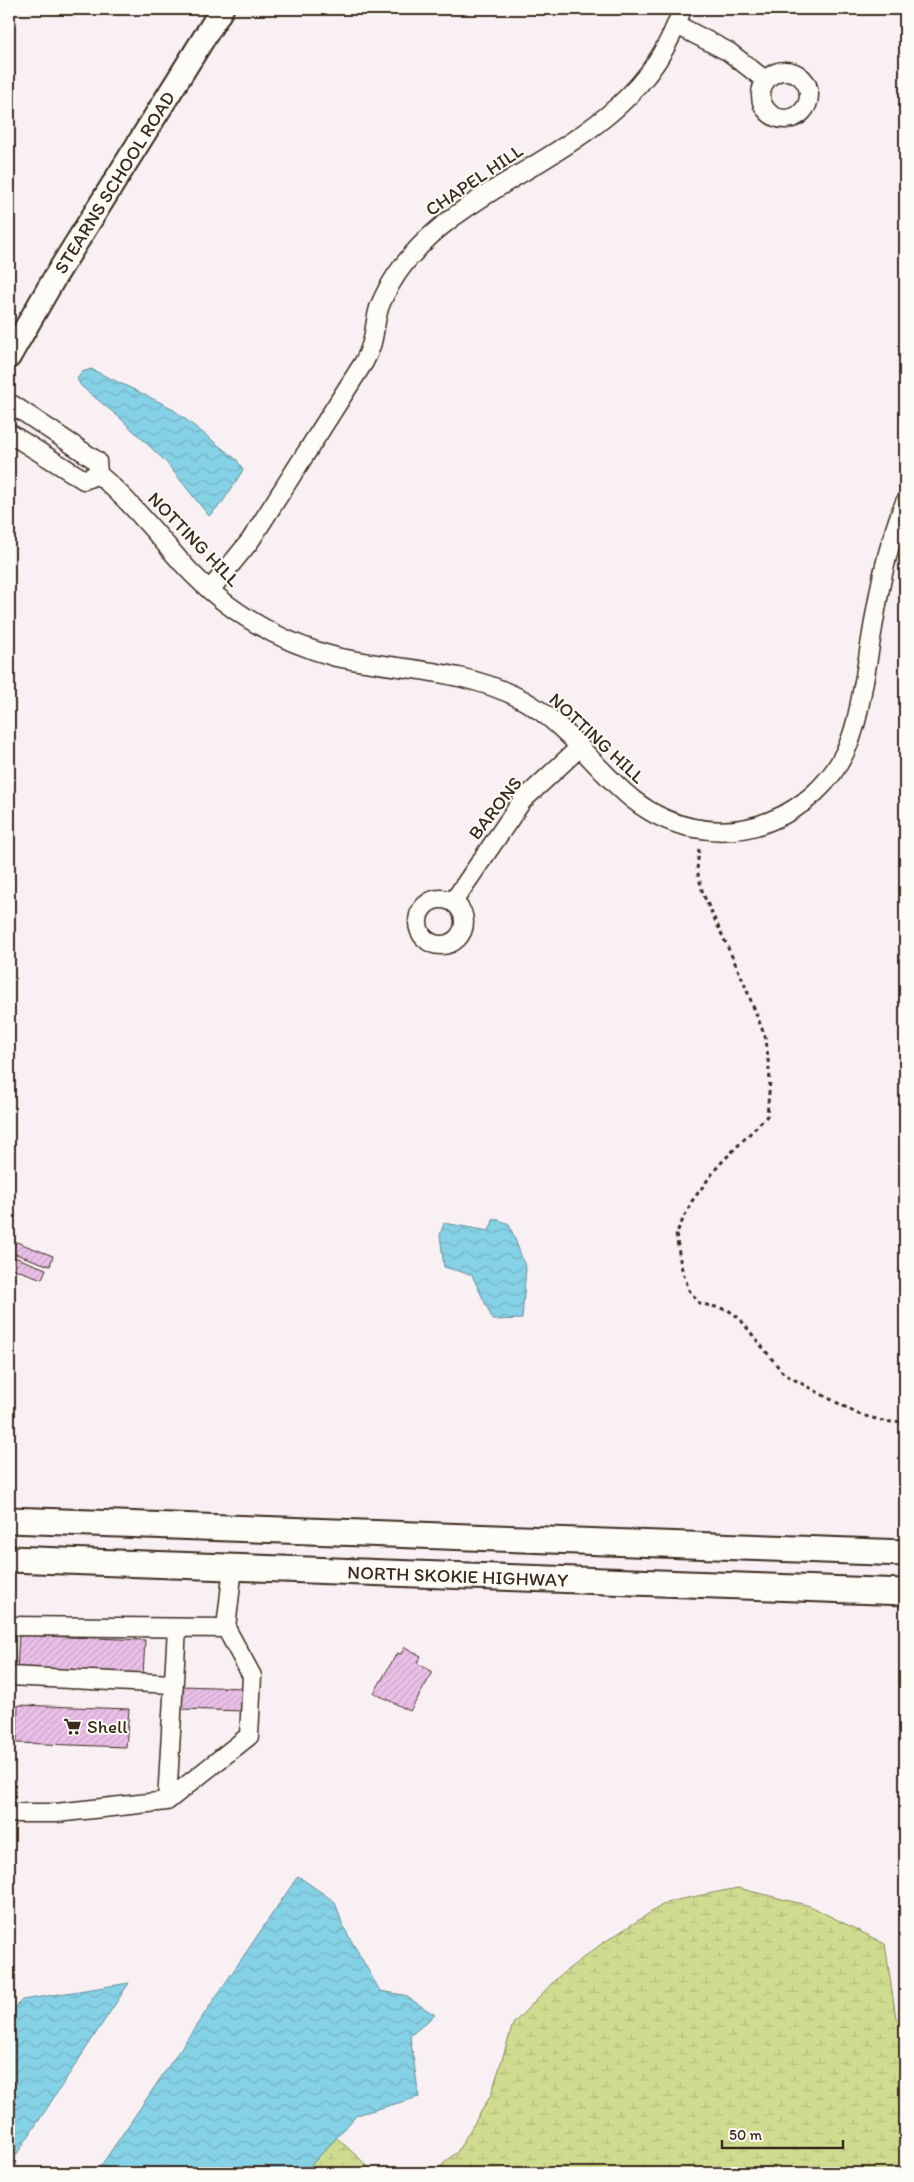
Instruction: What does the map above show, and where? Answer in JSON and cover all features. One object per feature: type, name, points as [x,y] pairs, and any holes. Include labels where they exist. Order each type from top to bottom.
[{"type":"highway","points":[[9,1520],[905,1553]]},
{"type":"highway","name":"NORTH SKOKIE HIGHWAY","points":[[9,1559],[905,1592]]},
{"type":"main road","name":"STEARNS SCHOOL ROAD","points":[[9,356],[55,277],[222,9]]},
{"type":"street","points":[[680,17],[766,80]]},
{"type":"street","name":"CHAPEL HILL","points":[[210,590],[250,541],[364,362],[373,344],[380,306],[410,256],[461,211],[596,125],[626,101],[654,68],[680,17]]},
{"type":"street","name":"NOTTING HILL","points":[[9,405],[13,405],[98,461],[98,474],[132,504],[184,564],[210,590],[241,615],[261,627],[315,652],[362,662],[471,679],[502,690],[543,712],[633,801],[664,820],[682,825],[722,831],[743,829],[775,819],[803,803],[826,782],[838,766],[853,732],[887,554],[905,502]]},
{"type":"street","points":[[9,434],[84,480],[98,474]]},
{"type":"street","name":"BARONS","points":[[453,902],[522,802],[580,747]]},
{"type":"street","points":[[9,1814],[56,1813],[167,1801],[249,1736],[252,1676],[226,1628],[234,1567]]},
{"type":"street","points":[[9,1626],[226,1628]]},
{"type":"street","points":[[167,1801],[177,1628]]},
{"type":"street","points":[[9,1676],[174,1684]]},
{"type":"path","points":[[699,849],[697,870],[703,894],[742,978],[766,1039],[770,1080],[767,1116],[718,1166],[692,1201],[676,1234],[681,1266],[689,1290],[700,1303],[728,1310],[739,1318],[784,1374],[858,1414],[887,1422],[905,1422]]},
{"type":"green space","points":[[738,1888],[810,1906],[885,1944],[896,2018],[905,2024],[905,2173],[433,2173],[457,2152],[491,2095],[513,2024],[558,1977],[600,1945],[667,1902]]},
{"type":"green space","points":[[336,2137],[375,2173],[304,2173]]},
{"type":"water","points":[[91,369],[170,407],[237,460],[243,470],[222,503],[209,516],[165,461],[120,418],[81,386],[77,379],[82,372]]},
{"type":"water","points":[[494,1218],[509,1224],[526,1268],[522,1319],[493,1320],[472,1275],[444,1267],[440,1235],[444,1223],[489,1231]]},
{"type":"water","points":[[298,1876],[335,1902],[343,1926],[380,1991],[404,1995],[435,2015],[410,2036],[419,2097],[357,2115],[304,2173],[96,2173]]},
{"type":"water","points":[[129,1983],[9,2166],[9,2013],[22,2000]]},
{"type":"building","points":[[14,1241],[53,1256],[50,1266],[10,1252]]},
{"type":"building","points":[[9,1255],[46,1269],[42,1279],[9,1267]]},
{"type":"building","name":"Shell","points":[[19,1635],[145,1640],[143,1675],[17,1670]]},
{"type":"building","points":[[405,1647],[421,1656],[417,1663],[433,1672],[410,1711],[374,1693],[397,1653],[401,1654]]},
{"type":"building","name":"Shell","points":[[182,1686],[244,1688],[243,1711],[181,1709]]},
{"type":"building","name":"Shell","points":[[18,1705],[129,1709],[126,1747],[17,1743]]},
{"type":"place","name":"Shell","points":[[73,1726]]}]
